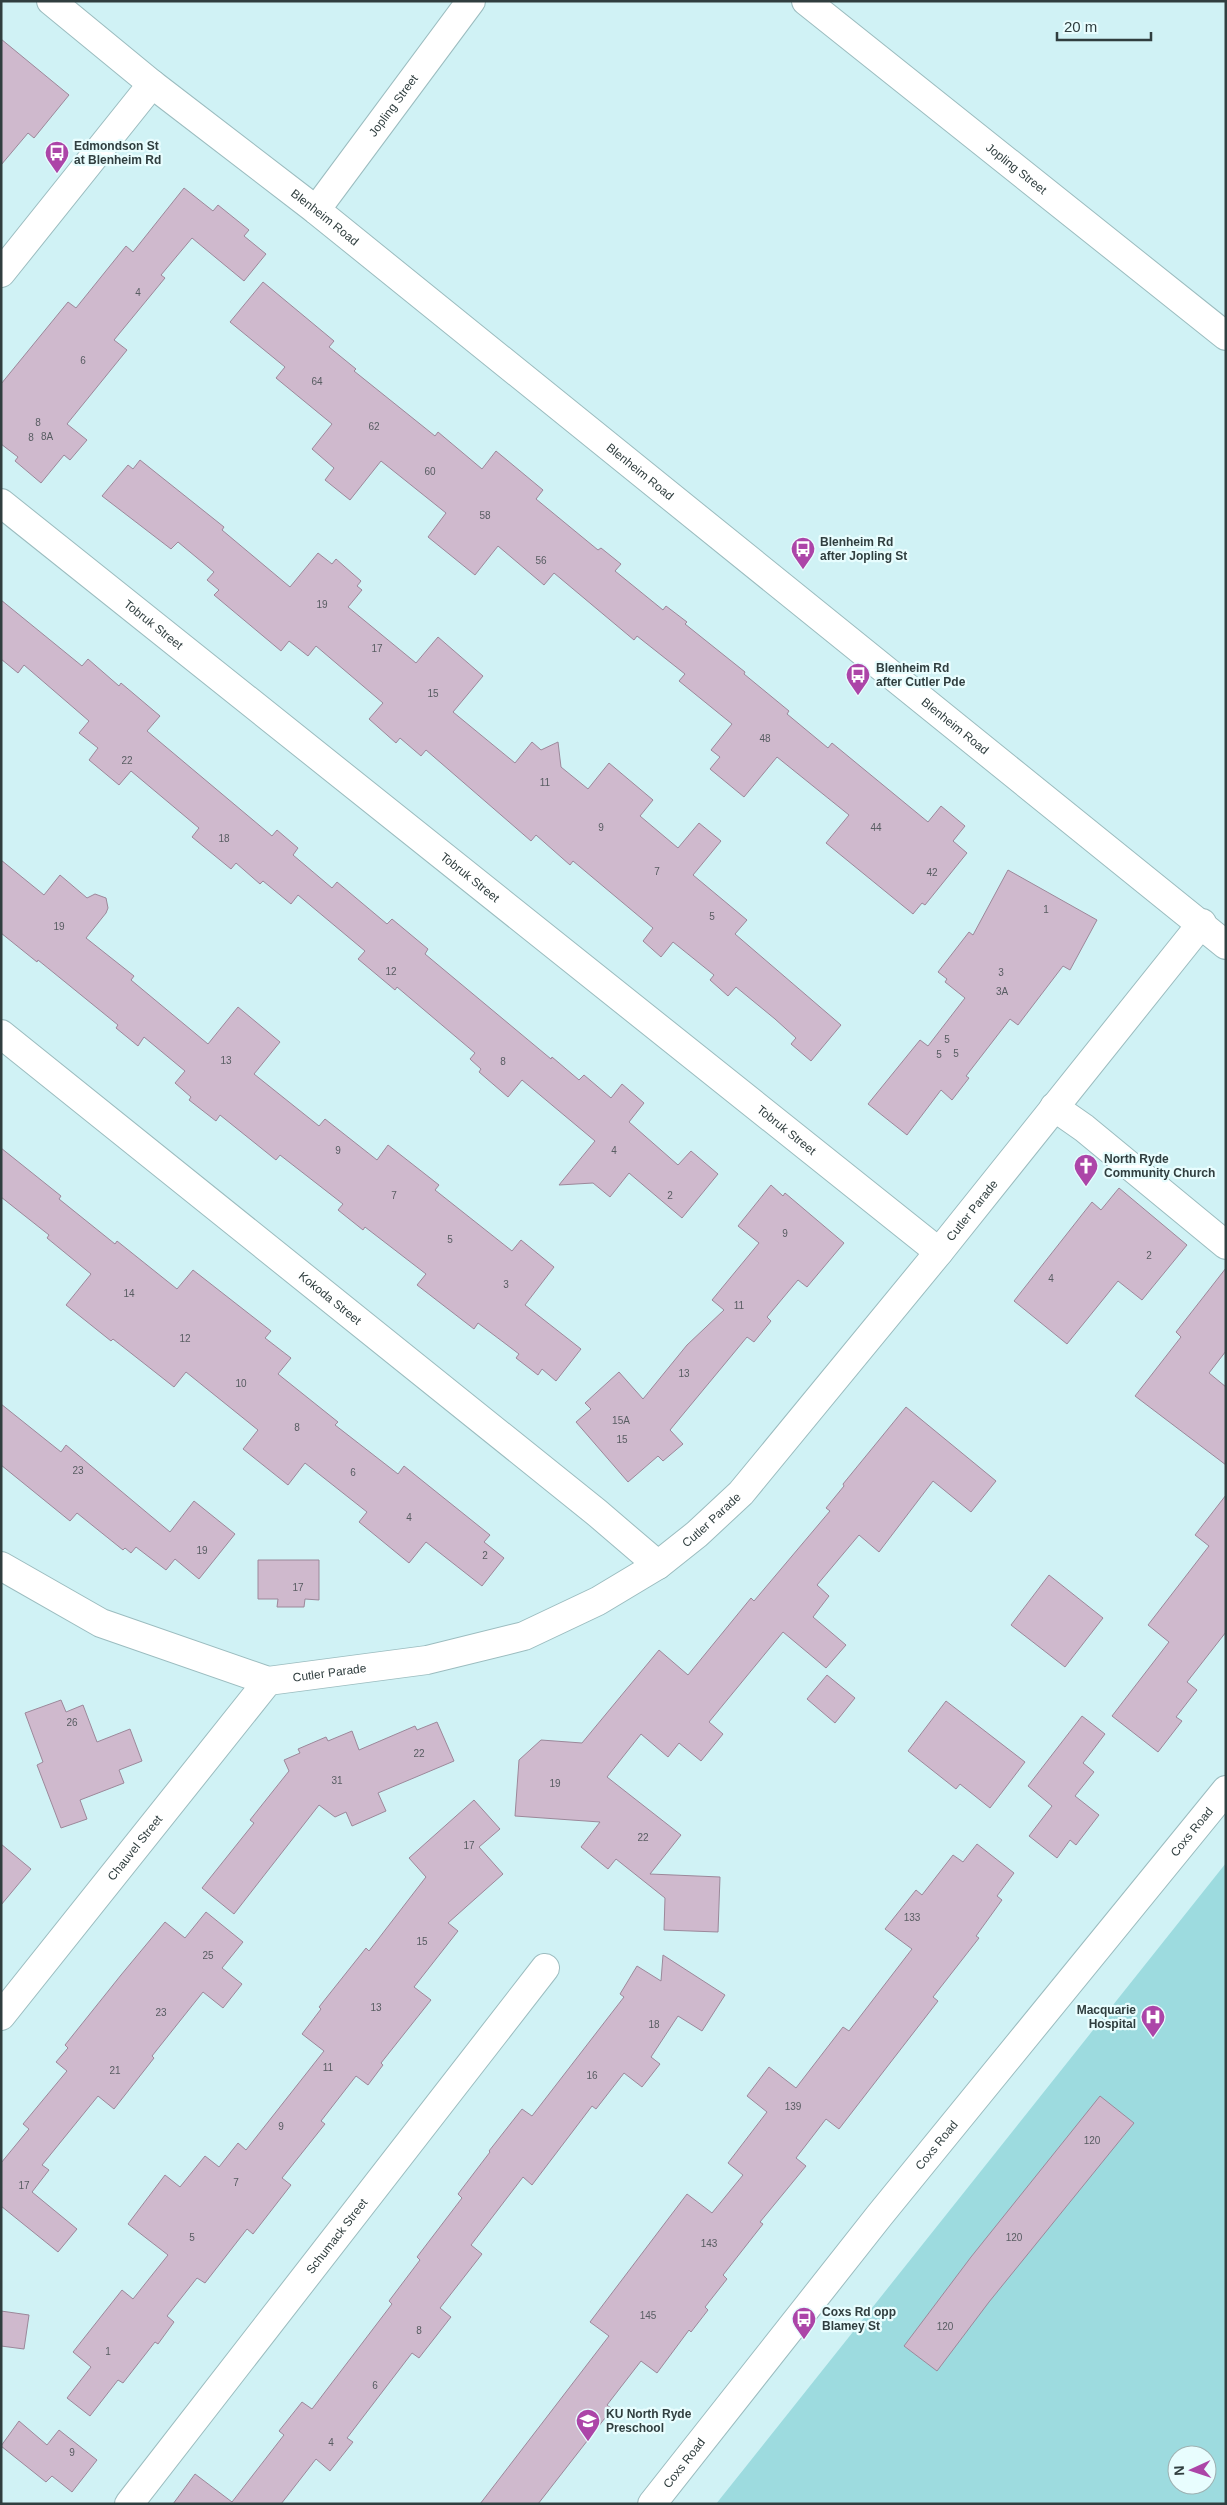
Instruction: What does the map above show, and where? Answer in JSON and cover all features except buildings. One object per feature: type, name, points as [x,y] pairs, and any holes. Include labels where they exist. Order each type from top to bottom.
[{"type":"street","name":"Blenheim Road","points":[[51,1],[152,84],[316,210],[1226,944]]},
{"type":"street","name":"Jopling Street","points":[[316,210],[471,1]]},
{"type":"street","name":"Jopling Street","points":[[806,1],[1226,336]]},
{"type":"street","points":[[1,273],[152,84]]},
{"type":"street","name":"Tobruk Street","points":[[1,503],[938,1252]]},
{"type":"street","name":"Cutler Parade","points":[[1,1566],[101,1623],[268,1680],[426,1660],[524,1636],[598,1601],[658,1565],[697,1534],[741,1493],[938,1252],[1202,923]]},
{"type":"street","name":"Kokoda Street","points":[[1,1034],[596,1512],[658,1565]]},
{"type":"street","points":[[1054,1107],[1084,1128],[1226,1245]]},
{"type":"street","name":"Chauvel Street","points":[[1,2016],[268,1680]]},
{"type":"street","name":"Coxs Road","points":[[652,2504],[879,2216],[1226,1790]]},
{"type":"street","name":"Schumack Street","points":[[129,2504],[545,1968]]},
{"type":"shaded area","name":"Macquarie Hospital","points":[[1226,1863],[1226,2504],[716,2504]]},
{"type":"place","name":"Edmondson St at Blenheim Rd","points":[[57,174]]},
{"type":"place","name":"Blenheim Rd after Jopling St","points":[[803,570]]},
{"type":"place","name":"Blenheim Rd after Cutler Pde","points":[[858,696]]},
{"type":"place","name":"North Ryde Community Church","points":[[1086,1187]]},
{"type":"place","name":"Macquarie Hospital","points":[[1153,2038]]},
{"type":"place","name":"Coxs Rd opp Blamey St","points":[[804,2340]]},
{"type":"place","name":"KU North Ryde Preschool","points":[[588,2442]]}]
